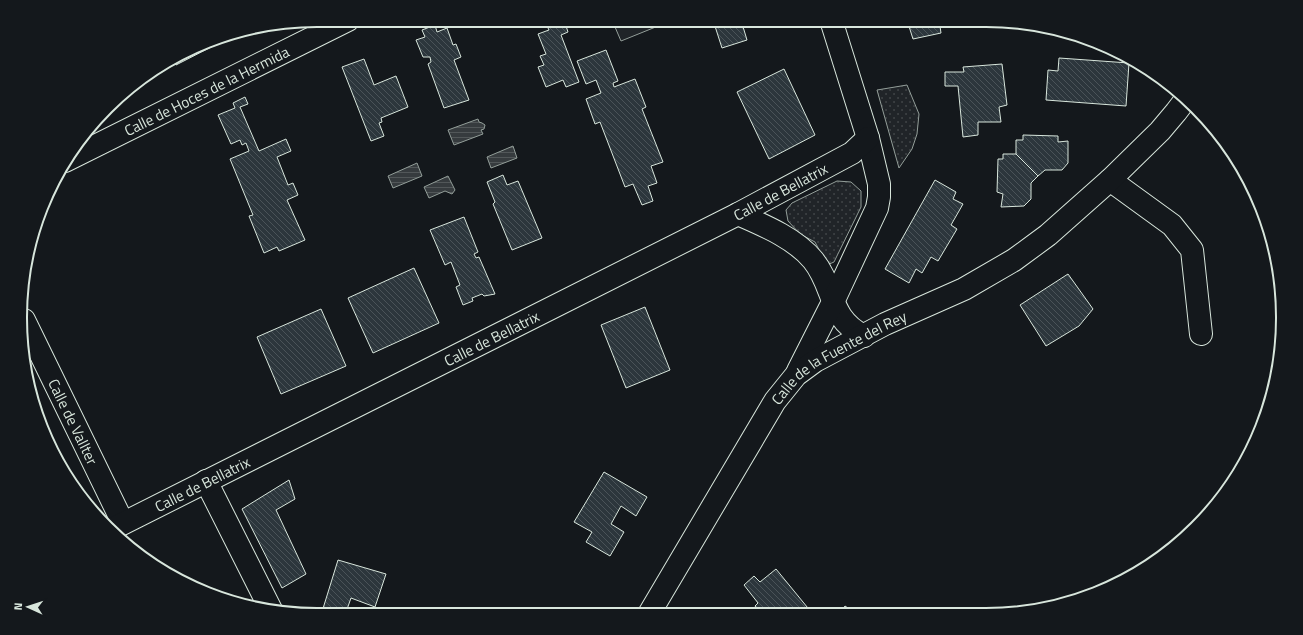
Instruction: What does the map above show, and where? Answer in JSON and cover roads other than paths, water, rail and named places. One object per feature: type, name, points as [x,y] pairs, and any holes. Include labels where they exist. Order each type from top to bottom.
[{"type":"street","name":"Calle de Hoces de la Hermida","points":[[77,155],[334,27]]},
{"type":"street","points":[[796,375],[837,295],[877,208],[879,197],[879,184],[868,138],[833,27]]},
{"type":"street","name":"Calle de la Fuente del Rey","points":[[653,608],[775,401],[796,375],[815,361],[885,324],[964,289],[1014,260],[1048,235],[1110,180],[1160,132],[1182,104]]},
{"type":"street","name":"Calle de Bellatrix","points":[[116,526],[738,214],[852,153],[868,138]]},
{"type":"street","points":[[1110,180],[1172,225],[1192,250],[1201,334]]},
{"type":"street","points":[[738,214],[770,228],[796,244],[813,260],[837,295],[849,308],[866,320],[885,324]]},
{"type":"street","points":[[837,295],[839,315],[854,331],[864,336]]},
{"type":"street","name":"Calle de Vallter","points":[[28,328],[116,526]]},
{"type":"street","points":[[206,481],[268,603]]}]
